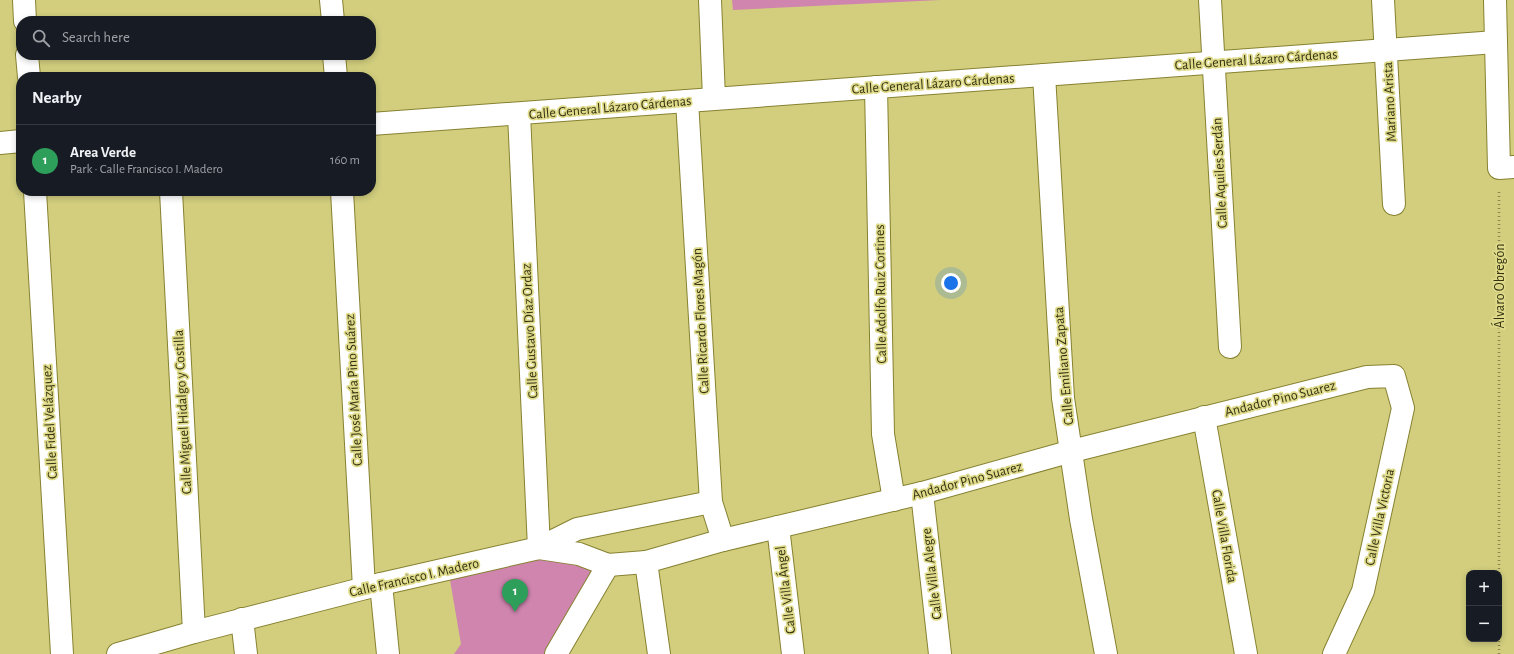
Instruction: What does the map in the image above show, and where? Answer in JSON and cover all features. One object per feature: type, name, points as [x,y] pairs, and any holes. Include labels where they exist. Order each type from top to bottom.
[{"type":"street","points":[[24,0],[25,16]]},
{"type":"street","points":[[331,0],[333,16]]},
{"type":"street","points":[[710,0],[714,98]]},
{"type":"street","name":"Calle Aquiles Serdán","points":[[1210,0],[1230,347]]},
{"type":"street","name":"Mariano Arista","points":[[1383,0],[1394,204]]},
{"type":"street","points":[[1495,0],[1496,42],[1507,168]]},
{"type":"street","name":"Calle General Lázaro Cárdenas","points":[[376,124],[1496,42]]},
{"type":"street","points":[[27,60],[29,72]]},
{"type":"street","points":[[334,60],[336,72]]},
{"type":"street","name":"Calle Emiliano Zapata","points":[[1044,75],[1063,398],[1081,518],[1106,654]]},
{"type":"street","name":"Calle Adolfo Ruiz Cortines","points":[[876,87],[883,434],[894,500]]},
{"type":"street","name":"Calle Ricardo Flores Magón","points":[[687,101],[710,502],[723,540]]},
{"type":"street","name":"Calle Gustavo Díaz Ordaz","points":[[519,114],[539,548]]},
{"type":"street","points":[[0,143],[16,141]]},
{"type":"street","name":"Calle Fidel Velázquez","points":[[35,196],[62,654]]},
{"type":"street","name":"Calle Miguel Hidalgo y Costilla","points":[[171,196],[194,632]]},
{"type":"street","name":"Calle José María Pino Suárez","points":[[342,196],[372,586],[388,654]]},
{"type":"street","name":"Andador Pino Suarez","points":[[539,548],[579,554],[608,565],[646,562],[723,540],[922,493],[1072,451],[1204,417],[1367,377],[1394,376]]},
{"type":"street","name":"Calle Villa Victoria","points":[[1334,654],[1362,591],[1403,408],[1394,376]]},
{"type":"street","name":"Calle Villa Florida","points":[[1204,417],[1246,654]]},
{"type":"street","name":"Calle Villa Alegre","points":[[922,493],[940,654]]},
{"type":"street","name":"Calle Francisco I. Madero","points":[[118,654],[242,619],[372,586],[539,548],[577,529],[710,502]]},
{"type":"street","name":"Calle Villa Ángel","points":[[778,527],[793,654]]},
{"type":"street","points":[[646,562],[659,654]]},
{"type":"street","points":[[556,654],[608,565]]},
{"type":"street","points":[[242,619],[246,654]]},
{"type":"path","name":"Álvaro Obregón","points":[[1499,570],[1507,168]]},
{"type":"path","points":[[1499,642],[1499,654]]},
{"type":"shaded area","points":[[732,0],[940,0],[733,10]]},
{"type":"shaded area","points":[[547,553],[600,571],[547,654],[454,654],[461,644],[450,580]]},
{"type":"place","name":"Area Verde","points":[[515,612]]}]
